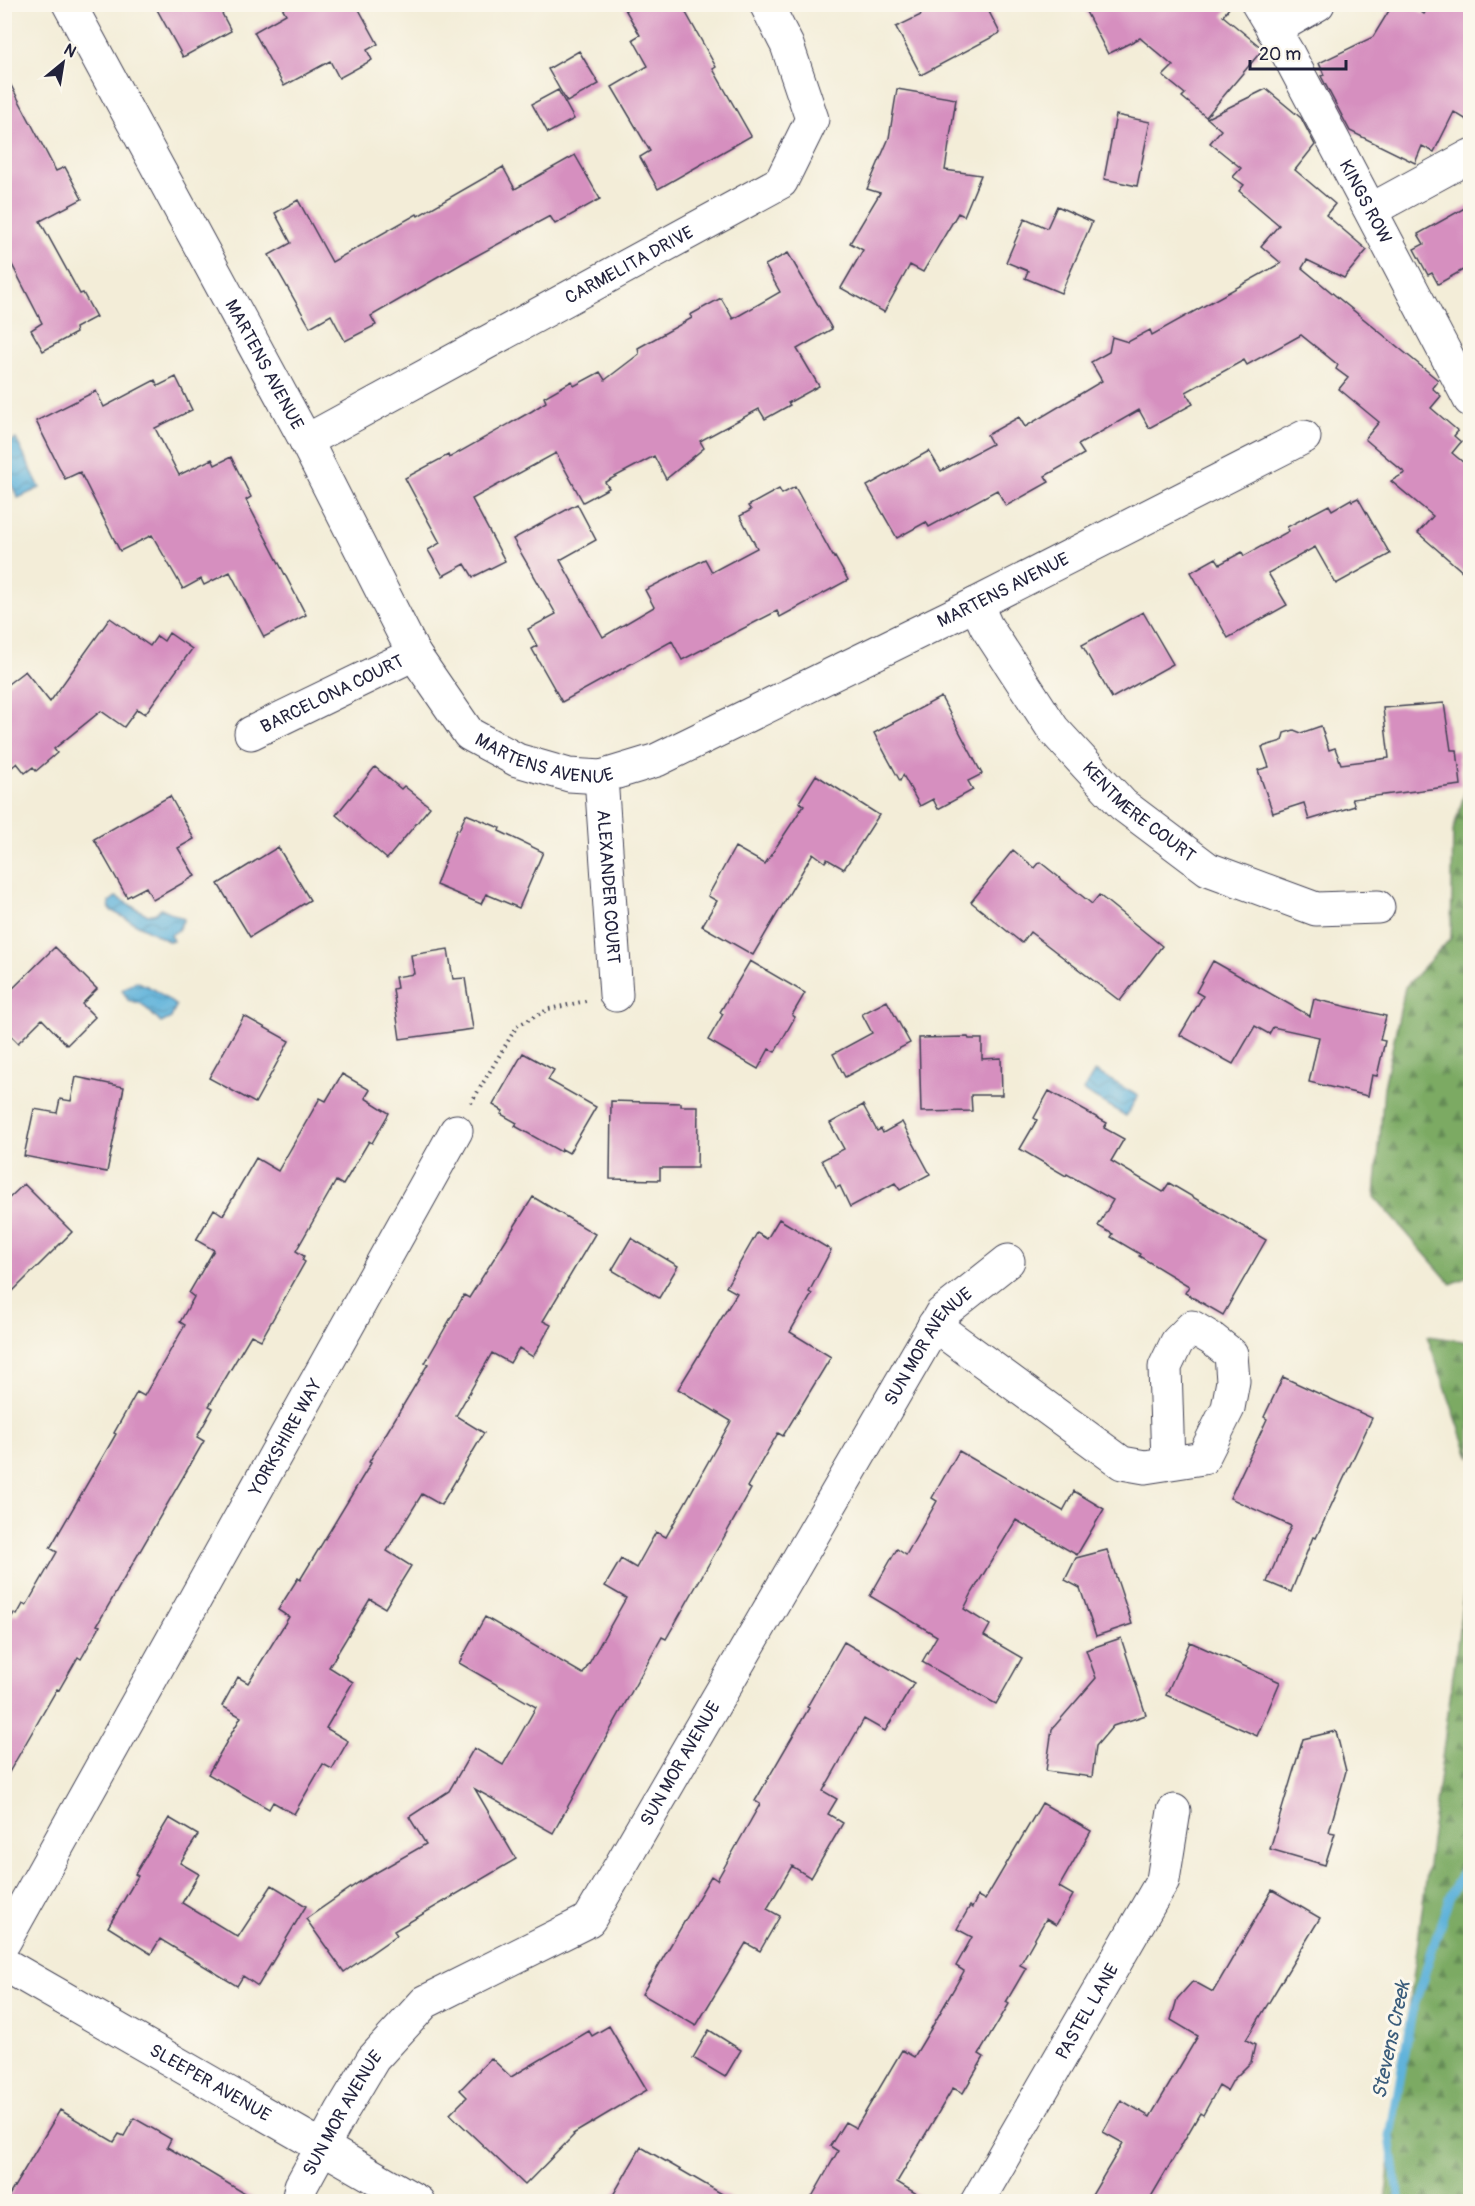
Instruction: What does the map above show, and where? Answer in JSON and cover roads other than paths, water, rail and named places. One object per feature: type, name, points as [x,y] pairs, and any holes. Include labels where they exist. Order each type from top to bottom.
[{"type":"street","name":"MARTENS AVENUE","points":[[69,4],[306,441],[414,654],[469,734],[517,760],[569,775],[601,777],[657,760],[976,604],[1304,437]]},
{"type":"street","name":"CARMELITA DRIVE","points":[[306,441],[781,182],[812,119],[787,45],[766,4]]},
{"type":"street","points":[[1266,17],[1318,4]]},
{"type":"street","name":"KINGS ROW","points":[[1266,17],[1371,210],[1470,400]]},
{"type":"street","points":[[1371,210],[1470,156]]},
{"type":"street","name":"KENTMERE COURT","points":[[976,604],[986,626],[1053,729],[1132,813],[1208,869],[1316,909],[1378,907]]},
{"type":"street","name":"BARCELONA COURT","points":[[251,733],[414,654]]},
{"type":"street","name":"ALEXANDER COURT","points":[[601,777],[616,995]]},
{"type":"street","name":"YORKSHIRE WAY","points":[[4,1942],[456,1131]]},
{"type":"street","name":"SUN MOR AVENUE","points":[[298,2202],[301,2186],[373,2059],[425,2002],[590,1920],[934,1325],[941,1314],[1008,1261]]},
{"type":"street","points":[[934,1325],[1122,1463],[1145,1467],[1168,1463]]},
{"type":"street","name":"PASTEL LANE","points":[[977,2202],[1163,1881],[1174,1811]]},
{"type":"street","name":"SLEEPER AVENUE","points":[[4,1964],[418,2202]]},
{"type":"water","points":[[16,439],[40,488],[18,498],[5,471],[5,444]]},
{"type":"water","points":[[116,897],[148,915],[156,913],[161,908],[184,919],[178,930],[171,935],[173,941],[168,941],[110,910],[109,902]]},
{"type":"water","points":[[136,981],[155,990],[176,1006],[171,1018],[161,1023],[142,1004],[128,1000],[122,990]]},
{"type":"water","points":[[1095,1071],[1138,1096],[1126,1116],[1083,1091]]},
{"type":"waterway","name":"Stevens Creek","points":[[1399,2202],[1390,2136],[1412,2012],[1449,1898],[1470,1859]]}]
